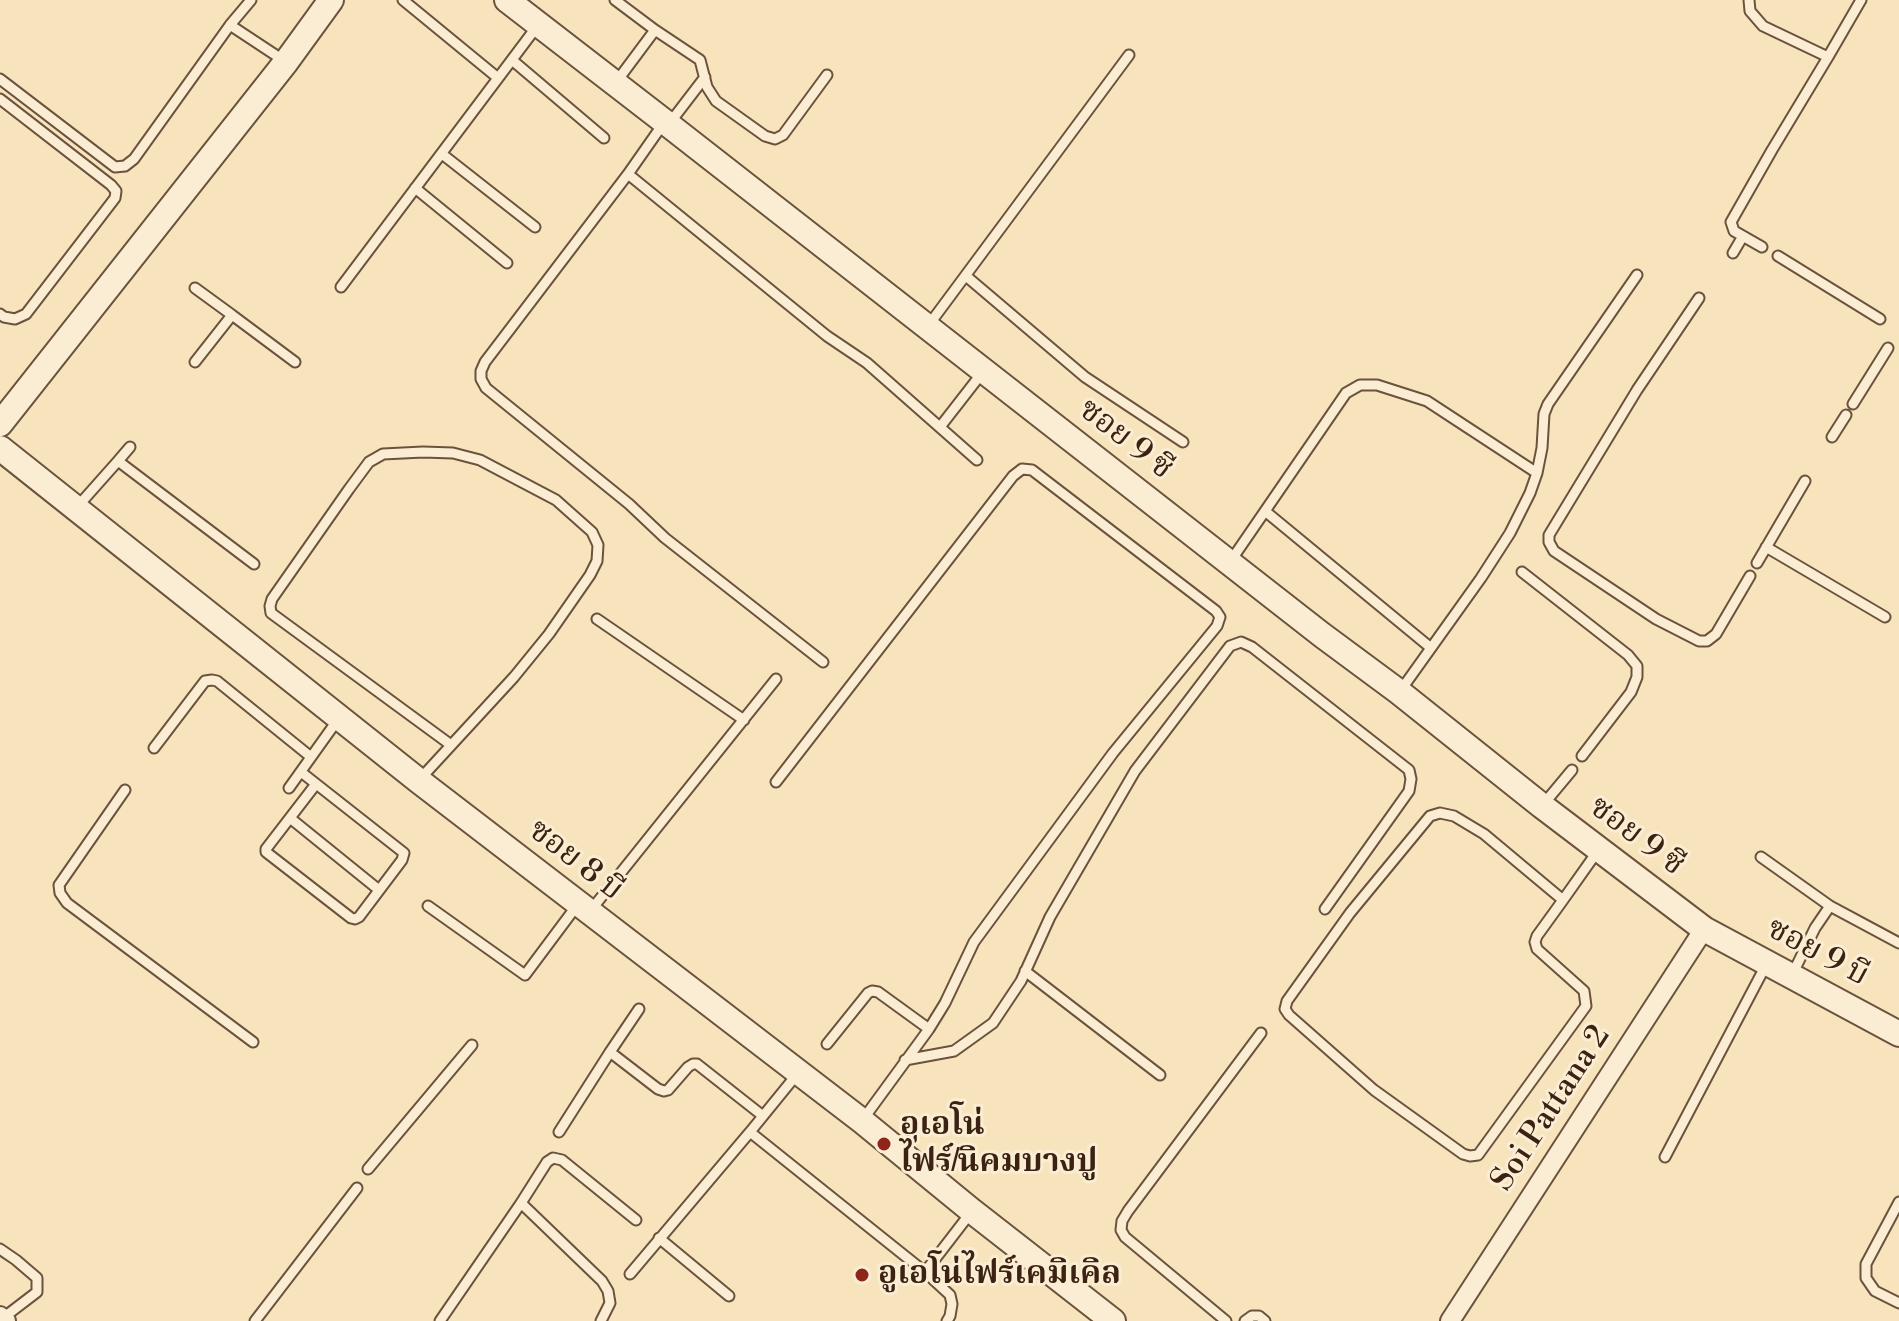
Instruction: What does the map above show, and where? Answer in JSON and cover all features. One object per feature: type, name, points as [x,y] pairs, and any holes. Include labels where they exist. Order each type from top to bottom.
[{"type":"street","points":[[0,424],[286,62],[331,0]]},
{"type":"street","name":"ซอย 9 ซี","points":[[514,2],[538,25],[1704,929]]},
{"type":"street","name":"ซอย 8 บี","points":[[0,448],[419,781],[862,1121],[1105,1319]]},
{"type":"street","name":"ซอย 9 บี","points":[[1704,929],[1899,1034]]},
{"type":"street","name":"Soi Pattana 2","points":[[1450,1321],[1704,929]]},
{"type":"lane","points":[[0,79],[115,167],[125,166],[134,159],[251,0]]},
{"type":"lane","points":[[403,0],[498,78]]},
{"type":"lane","points":[[615,0],[700,60],[707,87],[716,101],[765,136],[775,139],[783,135],[827,75]]},
{"type":"lane","points":[[1749,0],[1750,11],[1763,26],[1828,57]]},
{"type":"lane","points":[[1762,247],[1734,231],[1731,222],[1861,0]]},
{"type":"lane","points":[[230,25],[286,62]]},
{"type":"lane","points":[[341,287],[538,25]]},
{"type":"lane","points":[[615,84],[655,30]]},
{"type":"lane","points":[[928,326],[1129,55]]},
{"type":"lane","points":[[512,60],[604,138]]},
{"type":"lane","points":[[705,77],[485,362],[481,379],[486,388],[629,504],[665,538],[823,662]]},
{"type":"lane","points":[[0,99],[116,191],[115,198],[26,314],[15,319],[0,314]]},
{"type":"lane","points":[[442,154],[535,227]]},
{"type":"lane","points":[[628,174],[827,336],[867,363],[977,460]]},
{"type":"lane","points":[[415,188],[507,263]]},
{"type":"lane","points":[[1733,253],[1743,236]]},
{"type":"lane","points":[[1778,256],[1880,319]]},
{"type":"lane","points":[[1399,692],[1510,533],[1537,473],[1548,404],[1637,275]]},
{"type":"lane","points":[[966,276],[1085,377],[1183,442]]},
{"type":"lane","points":[[195,288],[295,362]]},
{"type":"lane","points":[[1699,298],[1637,390],[1549,535],[1549,542],[1554,551],[1656,619],[1699,641],[1707,641],[1716,634],[1750,576]]},
{"type":"lane","points":[[195,362],[232,315]]},
{"type":"lane","points":[[1853,404],[1888,348]]},
{"type":"lane","points":[[940,427],[984,370]]},
{"type":"lane","points":[[1230,562],[1346,393],[1360,385],[1377,385],[1427,401],[1537,473]]},
{"type":"lane","points":[[1832,437],[1846,415]]},
{"type":"lane","points":[[76,509],[130,447]]},
{"type":"lane","points":[[419,781],[514,677],[549,634],[590,575],[597,561],[598,545],[592,532],[556,500],[480,460],[453,453],[383,454],[369,462],[272,599],[271,613],[451,745]]},
{"type":"lane","points":[[118,461],[254,564]]},
{"type":"lane","points":[[776,782],[1013,476],[1022,469],[1032,470],[1220,617],[1217,626],[1113,753],[974,942],[929,1029],[862,1121]]},
{"type":"lane","points":[[1757,563],[1805,481]]},
{"type":"lane","points":[[1265,511],[1431,648]]},
{"type":"lane","points":[[1766,547],[1885,617]]},
{"type":"lane","points":[[1522,572],[1628,655],[1637,666],[1637,677],[1631,692],[1582,756]]},
{"type":"lane","points":[[597,619],[744,720]]},
{"type":"lane","points":[[905,1060],[954,1051],[993,1023],[1135,771],[1230,646],[1241,642],[1252,647],[1409,770],[1409,791],[1325,909]]},
{"type":"lane","points":[[428,906],[524,978],[776,679]]},
{"type":"lane","points":[[154,748],[205,681],[212,680],[311,757]]},
{"type":"lane","points":[[289,788],[339,718]]},
{"type":"lane","points":[[1542,806],[1572,770]]},
{"type":"lane","points":[[301,772],[404,853],[402,860],[355,919],[267,854],[266,849],[316,784]]},
{"type":"lane","points":[[125,790],[59,885],[60,893],[67,903],[253,1042]]},
{"type":"lane","points":[[1563,900],[1484,834],[1454,816],[1440,813],[1430,816],[1350,913],[1287,1001],[1285,1009],[1374,1090],[1463,1154],[1478,1155],[1586,1006],[1584,991],[1537,949],[1535,942],[1599,849]]},
{"type":"lane","points":[[290,818],[379,890]]},
{"type":"lane","points":[[1761,857],[1830,906],[1899,943]]},
{"type":"lane","points":[[1792,975],[1815,928],[1830,906]]},
{"type":"lane","points":[[1665,1157],[1767,962]]},
{"type":"lane","points":[[1025,971],[1160,1075]]},
{"type":"lane","points":[[827,1044],[872,991],[878,992],[929,1029]]},
{"type":"lane","points":[[559,1132],[639,1009]]},
{"type":"lane","points":[[1226,1321],[1125,1237],[1121,1230],[1122,1221],[1261,1033]]},
{"type":"lane","points":[[368,1169],[472,1045]]},
{"type":"lane","points":[[610,1052],[664,1091],[688,1067],[697,1064],[763,1116]]},
{"type":"lane","points":[[630,1274],[798,1072]]},
{"type":"lane","points":[[750,1132],[950,1295],[952,1304],[947,1321]]},
{"type":"lane","points":[[440,1321],[547,1162],[553,1158],[562,1160],[636,1220]]},
{"type":"lane","points":[[255,1321],[357,1188]]},
{"type":"lane","points":[[1899,1202],[1866,1264],[1866,1278],[1875,1291],[1899,1303]]},
{"type":"lane","points":[[521,1203],[602,1281],[610,1303],[601,1321]]},
{"type":"lane","points":[[925,1272],[972,1211]]},
{"type":"lane","points":[[659,1238],[729,1296]]},
{"type":"lane","points":[[0,1249],[37,1278],[37,1292],[3,1318]]},
{"type":"lane","points":[[1245,1321],[1252,1316],[1259,1316],[1265,1321]]},
{"type":"place","name":"อูเอโน่ ไฟร์/นิคมบางปู","points":[[884,1144]]},
{"type":"place","name":"อูเอโน่ไฟร์เคมิเคิล","points":[[862,1275]]}]
